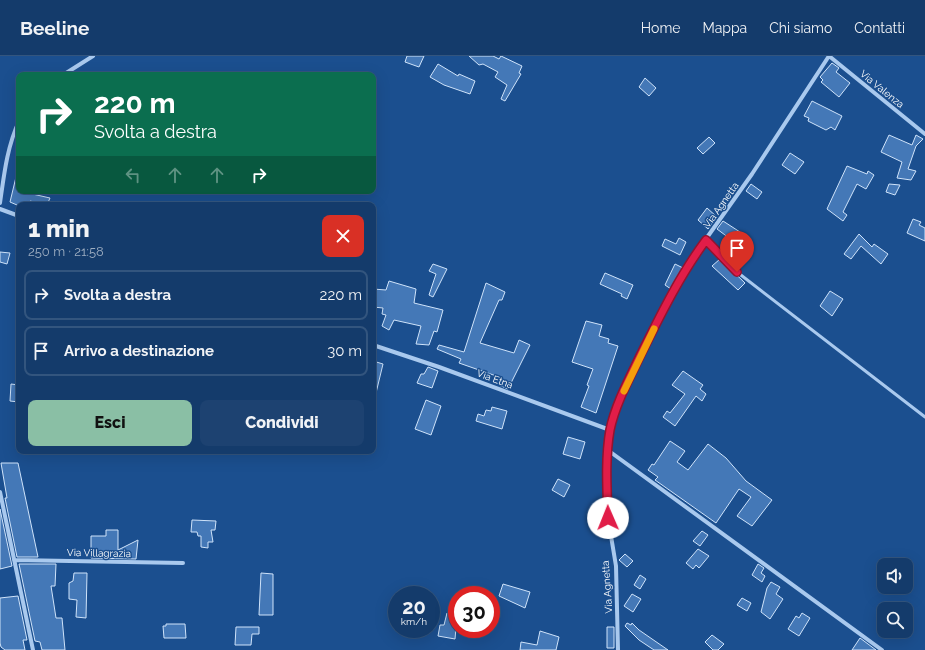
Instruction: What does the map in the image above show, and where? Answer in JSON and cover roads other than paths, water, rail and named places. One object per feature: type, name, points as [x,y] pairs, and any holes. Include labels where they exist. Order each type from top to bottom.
[{"type":"street","points":[[68,72],[93,56]]},
{"type":"street","name":"Via Valenza","points":[[829,56],[925,134]]},
{"type":"street","name":"Via Agnetta","points":[[618,650],[616,566],[611,548],[608,518],[607,483],[610,430],[627,383],[696,253],[752,174],[829,56]]},
{"type":"street","points":[[0,203],[8,155],[16,128]]},
{"type":"street","points":[[0,209],[16,215]]},
{"type":"street","name":"Via Etna","points":[[376,346],[439,367],[610,430]]},
{"type":"street","points":[[609,451],[882,650]]},
{"type":"street","points":[[0,492],[33,650]]},
{"type":"street","name":"Via Villagrazia","points":[[14,560],[183,562]]},
{"type":"lane","points":[[706,240],[737,272],[925,417]]}]
